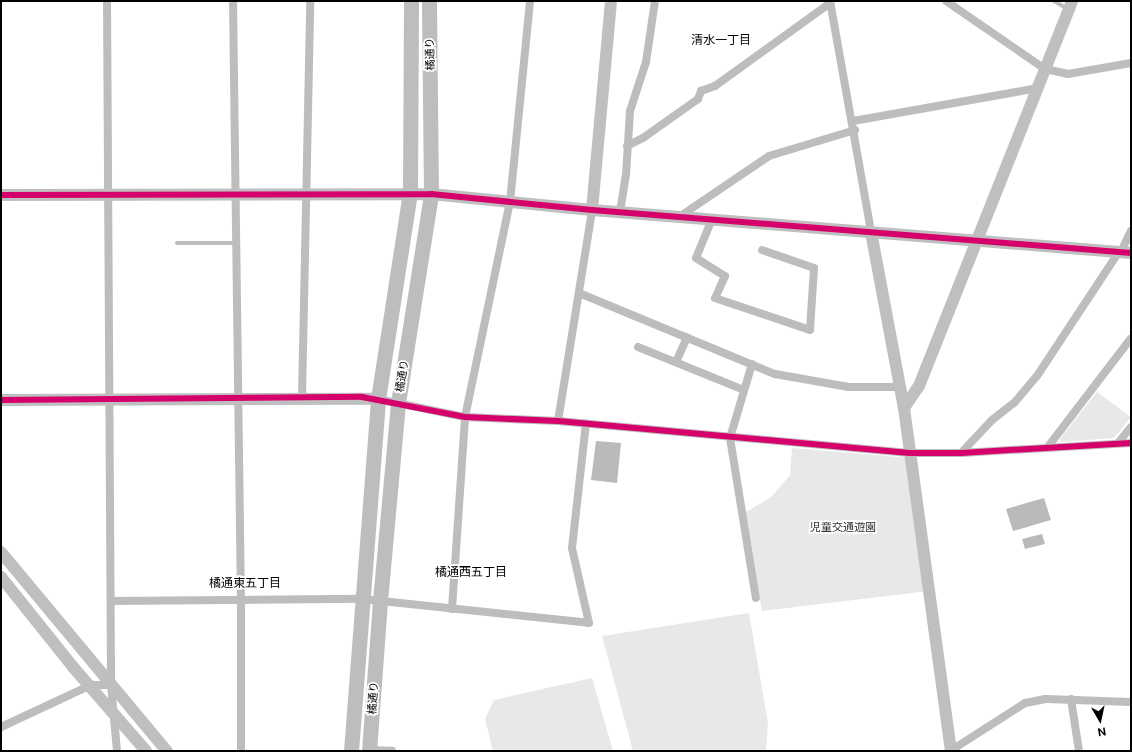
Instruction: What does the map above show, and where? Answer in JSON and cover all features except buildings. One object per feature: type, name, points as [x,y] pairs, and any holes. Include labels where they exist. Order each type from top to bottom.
[{"type":"highway","name":"橘通り","points":[[351,751],[378,399],[410,193],[411,1]]},
{"type":"highway","name":"橘通り","points":[[369,751],[380,601],[398,403],[431,194],[429,1]]},
{"type":"street","points":[[107,1],[108,400],[111,685],[117,751]]},
{"type":"street","points":[[233,1],[234,195],[241,601],[241,751]]},
{"type":"street","points":[[302,398],[310,1]]},
{"type":"street","points":[[452,609],[465,417],[510,202],[530,1]]},
{"type":"street","points":[[558,421],[592,210],[611,1]]},
{"type":"street","points":[[620,212],[630,111],[646,62],[655,1]]},
{"type":"street","points":[[946,1],[1045,69],[1068,74],[1131,63]]},
{"type":"street","points":[[627,146],[643,138],[698,99],[700,91],[714,86],[830,2],[854,125],[871,232],[904,408],[951,751],[1024,703],[1046,699],[1131,702]]},
{"type":"street","points":[[904,408],[919,386],[979,241],[1070,5]]},
{"type":"street","points":[[679,217],[769,156],[854,125],[1038,88]]},
{"type":"street","points":[[1,195],[108,196],[306,193],[431,194],[592,210],[1123,253]]},
{"type":"street","points":[[712,219],[696,258],[726,276],[715,298],[810,330],[814,268],[762,250]]},
{"type":"street","points":[[961,453],[992,420],[1015,402],[1037,376],[1123,253],[1131,231]]},
{"type":"street","points":[[578,294],[775,374],[841,385],[900,387]]},
{"type":"street","points":[[676,362],[687,337]]},
{"type":"street","points":[[1047,448],[1131,338]]},
{"type":"street","points":[[638,346],[744,390]]},
{"type":"street","points":[[752,364],[730,438],[756,598]]},
{"type":"street","points":[[1,400],[302,398],[378,399],[465,417],[558,421],[730,438],[910,453],[961,453],[1131,443]]},
{"type":"street","points":[[110,601],[362,599],[589,623],[572,548],[586,424]]},
{"type":"street","points":[[1118,443],[1131,427]]},
{"type":"street","points":[[1,552],[111,685],[168,751]]},
{"type":"street","points":[[1,577],[146,751]]},
{"type":"street","points":[[1,727],[91,685],[111,685]]},
{"type":"street","points":[[1071,699],[1079,751]]},
{"type":"street","points":[[369,751],[392,751]]},
{"type":"lane","points":[[1054,1],[1070,5]]},
{"type":"lane","points":[[177,244],[235,243]]},
{"type":"green space","points":[[1097,392],[1131,417],[1114,438],[1061,442],[1060,439]]},
{"type":"green space","name":"児童交通遊園","points":[[792,448],[911,458],[929,591],[762,611],[746,512],[771,497],[790,475]]},
{"type":"green space","points":[[749,613],[768,723],[766,751],[633,751],[602,636]]},
{"type":"green space","points":[[592,678],[613,751],[493,751],[485,719],[494,700]]},
{"type":"shaded area","points":[[596,441],[621,443],[617,483],[591,480]]},
{"type":"shaded area","points":[[1044,498],[1051,520],[1013,531],[1006,509]]},
{"type":"shaded area","points":[[1042,534],[1045,544],[1025,549],[1022,539]]},
{"type":"cycle path","points":[[1,195],[431,194],[592,210],[1131,253]]},
{"type":"cycle path","points":[[1,400],[362,397],[465,417],[558,421],[910,453],[961,453],[1131,443]]},
{"type":"district","name":"清水一丁目","points":[[721,41]]},
{"type":"district","name":"橘通西五丁目","points":[[471,573]]},
{"type":"district","name":"橘通東五丁目","points":[[245,584]]}]
